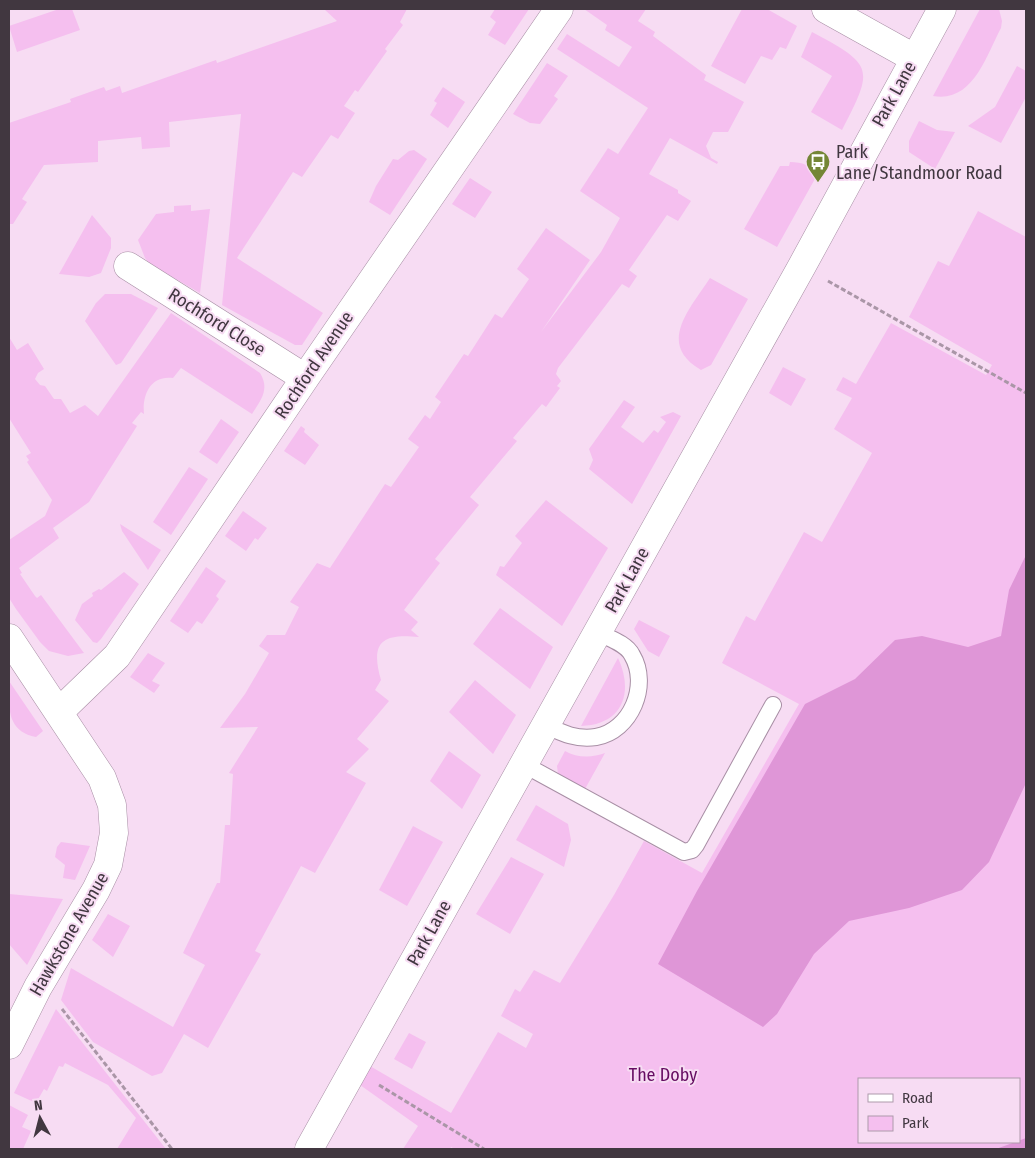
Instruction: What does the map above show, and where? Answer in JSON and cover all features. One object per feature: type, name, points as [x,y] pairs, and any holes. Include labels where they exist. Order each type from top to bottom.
[{"type":"street","name":"Rochford Avenue","points":[[59,712],[117,656],[305,378],[559,9]]},
{"type":"street","points":[[826,9],[914,58]]},
{"type":"street","name":"Park Lane","points":[[309,1149],[802,266],[942,9]]},
{"type":"street","name":"Rochford Close","points":[[128,266],[305,378]]},
{"type":"street","name":"Hawkstone Avenue","points":[[9,638],[106,785],[114,818],[114,843],[108,865],[96,890],[38,987],[9,1046]]},
{"type":"lane","points":[[545,725],[571,737],[597,736],[618,726],[632,710],[638,695],[638,681],[632,655],[625,647],[597,632]]},
{"type":"lane","points":[[523,764],[684,852],[692,850],[696,845],[773,705]]},
{"type":"path","points":[[802,266],[1026,394]]},
{"type":"path","points":[[38,987],[58,1004],[172,1149]]},
{"type":"path","points":[[353,1069],[484,1149]]},
{"type":"green space","points":[[59,9],[72,9],[80,30],[17,52],[9,26]]},
{"type":"green space","points":[[324,9],[407,9],[400,22],[403,25],[385,49],[387,51],[358,92],[355,90],[344,106],[355,113],[338,139],[331,135],[302,177],[293,172],[237,258],[323,313],[302,345],[295,345],[222,305],[241,114],[169,122],[170,147],[142,149],[141,137],[98,141],[98,162],[44,165],[22,199],[27,202],[13,224],[9,224],[9,123],[71,102],[70,99],[104,87],[106,91],[120,86],[122,93],[216,60],[217,63],[337,21]]},
{"type":"green space","points":[[495,9],[529,9],[505,45],[488,35],[496,22],[490,17]]},
{"type":"green space","points":[[584,9],[646,9],[638,21],[655,32],[653,36],[706,75],[704,80],[744,102],[728,132],[713,132],[706,146],[711,158],[718,162],[717,164],[670,138],[649,174],[678,190],[678,193],[691,201],[678,221],[667,215],[629,270],[637,276],[629,288],[622,284],[558,368],[556,374],[561,381],[557,386],[560,388],[546,407],[542,404],[513,438],[517,441],[470,497],[479,505],[435,559],[440,563],[404,610],[418,622],[411,630],[419,637],[406,636],[388,639],[378,649],[377,657],[381,680],[375,690],[389,701],[357,739],[369,749],[346,772],[366,783],[315,873],[301,866],[255,951],[261,954],[208,1048],[184,1034],[162,1073],[152,1076],[93,1042],[61,1000],[71,968],[173,1027],[205,965],[183,953],[217,883],[220,883],[225,825],[230,825],[233,774],[229,773],[258,727],[220,728],[245,694],[269,653],[259,646],[267,635],[285,635],[299,607],[290,602],[317,563],[330,568],[385,484],[391,487],[419,447],[408,439],[425,415],[430,419],[441,402],[435,397],[464,354],[468,356],[495,314],[502,318],[529,279],[517,269],[546,228],[590,260],[541,332],[601,252],[620,218],[580,191],[608,148],[618,154],[648,108],[557,49],[567,34],[619,67],[632,47],[605,30],[607,25]]},
{"type":"green space","points":[[742,9],[767,9],[797,26],[786,49],[780,47],[772,60],[761,56],[745,84],[711,66]]},
{"type":"green space","points":[[980,9],[999,9],[1002,21],[1001,28],[983,64],[968,85],[958,92],[947,96],[933,96]]},
{"type":"green space","points":[[812,32],[847,53],[857,61],[862,70],[863,80],[860,93],[842,130],[811,112],[832,76],[801,57]]},
{"type":"green space","points":[[547,63],[568,76],[554,96],[558,99],[540,124],[530,123],[513,114]]},
{"type":"green space","points":[[1017,66],[1026,71],[1026,97],[1001,143],[968,126],[995,107]]},
{"type":"green space","points":[[443,87],[465,102],[448,128],[430,115],[437,103],[434,101]]},
{"type":"green space","points":[[919,121],[937,130],[955,132],[935,169],[909,152],[909,141]]},
{"type":"green space","points":[[414,150],[427,159],[390,215],[369,202],[376,186],[393,159],[398,160],[409,151]]},
{"type":"green space","points":[[790,162],[806,165],[816,177],[777,247],[744,229],[780,166],[789,166]]},
{"type":"green space","points":[[470,178],[492,192],[475,218],[452,204]]},
{"type":"green space","points":[[191,205],[191,211],[210,209],[200,293],[150,264],[145,258],[138,240],[156,214],[174,212],[174,206]]},
{"type":"green space","name":"The Doby","points":[[978,211],[1026,237],[1026,1149],[455,1149],[451,1147],[450,1149],[403,1149],[418,1126],[353,1080],[363,1062],[451,1113],[498,1032],[526,1048],[533,1034],[501,1016],[515,989],[520,992],[534,970],[560,983],[614,895],[644,841],[702,873],[799,704],[722,663],[746,616],[755,621],[804,532],[822,542],[872,453],[834,429],[852,398],[836,390],[843,377],[856,384],[891,323],[986,375],[992,365],[909,317],[938,261],[949,266]]},
{"type":"green space","points":[[92,215],[111,238],[111,248],[101,273],[89,277],[59,274]]},
{"type":"green space","points":[[710,278],[748,299],[711,365],[701,370],[688,360],[681,349],[679,338],[686,314]]},
{"type":"green space","points":[[105,294],[131,294],[158,308],[121,363],[116,365],[85,321],[96,303]]},
{"type":"green space","points":[[171,313],[260,373],[264,384],[263,394],[252,414],[181,368],[173,378],[159,380],[150,387],[146,393],[144,414],[141,412],[132,423],[137,426],[89,502],[53,528],[59,538],[19,568],[22,573],[20,574],[35,596],[37,598],[41,595],[84,653],[68,656],[49,651],[40,642],[9,598],[9,540],[45,516],[52,500],[27,462],[29,460],[26,456],[31,453],[9,418],[9,337],[17,350],[28,343],[44,369],[38,373],[35,379],[40,385],[45,386],[54,399],[61,399],[70,413],[85,405],[98,416]]},
{"type":"green space","points":[[783,367],[806,379],[791,406],[769,393]]},
{"type":"green space","points":[[624,400],[635,407],[621,427],[643,443],[654,430],[658,433],[666,422],[660,417],[673,412],[681,416],[632,504],[589,469],[593,460],[589,449]]},
{"type":"green space","points":[[221,419],[239,432],[217,464],[199,452]]},
{"type":"green space","points":[[301,426],[305,429],[304,432],[319,445],[305,465],[284,451]]},
{"type":"green space","points":[[189,467],[208,479],[171,535],[153,522]]},
{"type":"green space","points":[[546,500],[608,548],[562,626],[496,575],[500,566],[504,567],[522,543],[515,536]]},
{"type":"green space","points":[[243,511],[267,528],[258,540],[255,538],[246,551],[225,536]]},
{"type":"green space","points":[[120,524],[161,550],[148,570],[122,531]]},
{"type":"green space","points":[[206,567],[226,581],[216,596],[219,599],[202,624],[197,621],[188,633],[170,621]]},
{"type":"green space","points":[[124,572],[139,584],[101,639],[97,643],[93,642],[75,620],[82,604],[93,596],[92,593],[99,589],[101,590]]},
{"type":"green space","points":[[500,608],[553,647],[530,689],[473,644]]},
{"type":"green space","points":[[639,620],[670,636],[659,657],[648,651],[634,629]]},
{"type":"green space","points":[[148,653],[165,663],[152,681],[160,685],[154,693],[130,677]]},
{"type":"green space","points":[[618,658],[625,683],[621,704],[607,720],[581,726]]},
{"type":"green space","points":[[475,680],[516,715],[493,754],[449,712]]},
{"type":"green space","points":[[9,681],[43,731],[36,737],[26,734],[14,723],[9,707]]},
{"type":"green space","points":[[449,751],[481,775],[462,809],[430,781]]},
{"type":"green space","points":[[565,751],[574,755],[585,756],[605,753],[585,789],[558,774],[557,766]]},
{"type":"green space","points":[[536,805],[568,824],[571,840],[564,867],[516,840]]},
{"type":"green space","points":[[413,826],[443,842],[407,906],[379,890]]},
{"type":"green space","points":[[61,842],[90,846],[75,880],[63,878],[65,865],[55,857],[57,847]]},
{"type":"green space","points":[[511,857],[544,874],[510,934],[476,914]]},
{"type":"green space","points":[[9,894],[63,899],[27,965],[9,944]]},
{"type":"green space","points":[[108,914],[130,926],[113,957],[92,940]]},
{"type":"green space","points":[[56,1009],[166,1149],[117,1149],[136,1118],[108,1085],[65,1063],[63,1067],[59,1066],[47,1091],[44,1089],[36,1103],[14,1093]]},
{"type":"green space","points":[[409,1033],[426,1042],[412,1069],[394,1059]]},
{"type":"green space","points":[[9,1105],[28,1115],[22,1127],[31,1131],[23,1149],[9,1149]]},
{"type":"shaded area","points":[[1026,555],[1026,783],[989,862],[962,890],[909,908],[849,921],[814,954],[777,1014],[763,1027],[658,964],[697,891],[805,704],[855,679],[895,640],[922,636],[968,647],[1001,636],[1009,590]]},
{"type":"shaded area","points":[[1026,1138],[1026,1149],[996,1149],[1012,1143],[1020,1143],[1020,1140]]},
{"type":"place","name":"Park Lane/Standmoor Road","points":[[818,183]]}]
